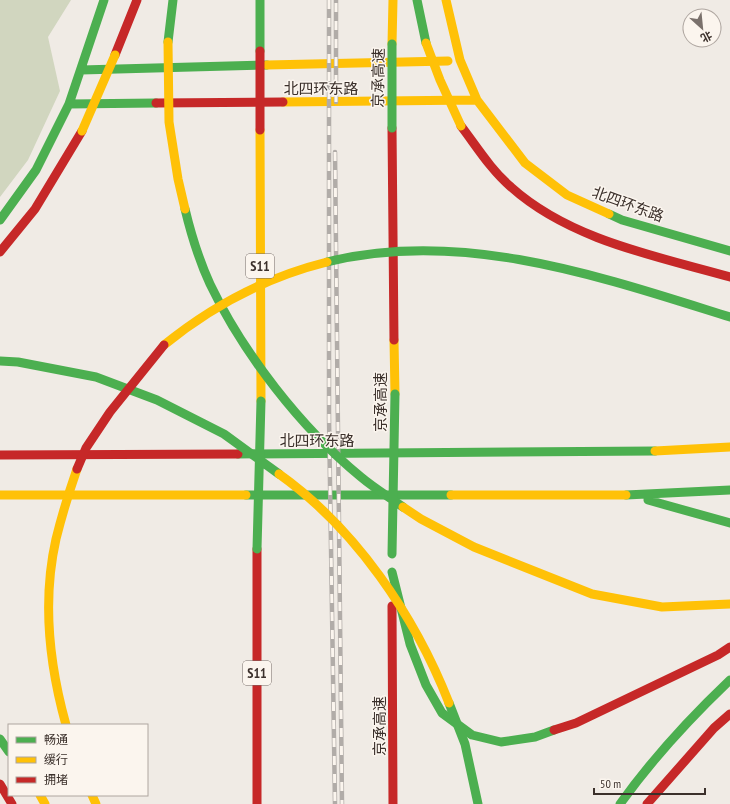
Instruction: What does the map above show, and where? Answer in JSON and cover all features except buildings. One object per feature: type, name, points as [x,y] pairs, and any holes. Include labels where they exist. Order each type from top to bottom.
[{"type":"main road","points":[[0,220],[36,170],[69,104],[97,16],[104,0]]},
{"type":"main road","points":[[0,252],[16,236],[52,187],[82,131],[137,0]]},
{"type":"main road","points":[[173,0],[168,42],[169,122],[178,179],[192,232],[210,283],[236,330],[277,390],[319,438],[361,477],[421,520],[474,547],[533,572],[592,594],[662,607],[730,604]]},
{"type":"main road","name":"S11","points":[[257,800],[257,549],[261,401],[260,0]]},
{"type":"main road","name":"京承高速","points":[[393,0],[393,800]]},
{"type":"main road","points":[[417,0],[426,43],[440,80],[461,126],[488,163],[520,195],[570,225],[627,247],[730,277]]},
{"type":"main road","points":[[446,0],[460,60],[477,100]]},
{"type":"main road","points":[[80,70],[460,60]]},
{"type":"main road","name":"北四环东路","points":[[69,104],[477,100],[525,163],[567,195],[622,220],[730,251]]},
{"type":"main road","points":[[66,724],[50,656],[49,606],[53,554],[64,504],[85,450],[122,395],[162,347],[215,308],[266,281],[317,264],[386,253],[467,252],[548,266],[634,287],[730,317]]},
{"type":"main road","points":[[0,362],[18,362],[96,378],[157,400],[224,434],[289,481],[339,527],[383,582],[419,637],[444,690],[465,744],[478,804]]},
{"type":"main road","name":"北四环东路","points":[[0,455],[641,452],[730,447]]},
{"type":"main road","points":[[0,495],[632,495],[730,490]]},
{"type":"main road","points":[[632,495],[730,523]]},
{"type":"main road","points":[[392,572],[410,644],[426,685],[442,713],[472,735],[501,742],[535,737],[576,723],[711,658],[730,647]]},
{"type":"main road","points":[[620,804],[639,777],[685,723],[730,680]]},
{"type":"main road","points":[[647,804],[714,728],[730,714]]},
{"type":"main road","points":[[0,739],[8,751]]},
{"type":"main road","points":[[0,784],[12,804]]},
{"type":"green space","points":[[0,0],[71,0],[48,37],[60,91],[28,160],[0,197]]},
{"type":"railway","points":[[329,0],[329,418],[335,804]]},
{"type":"railway","points":[[336,0],[336,102]]},
{"type":"railway","points":[[335,152],[342,804]]},
{"type":"traffic: fast","points":[[69,104],[104,0]]},
{"type":"traffic: fast","points":[[168,42],[173,0]]},
{"type":"traffic: fast","points":[[260,0],[260,51]]},
{"type":"traffic: fast","points":[[417,0],[426,43]]},
{"type":"traffic: fast","points":[[392,44],[392,128]]},
{"type":"traffic: fast","points":[[81,70],[267,65]]},
{"type":"traffic: fast","points":[[0,220],[36,170],[69,104],[156,103]]},
{"type":"traffic: fast","points":[[185,209],[202,266],[210,284],[239,336],[275,388],[317,436],[339,457],[376,489],[403,507]]},
{"type":"traffic: fast","points":[[609,214],[622,220],[730,251]]},
{"type":"traffic: fast","points":[[327,262],[378,253],[429,251],[480,254],[531,262],[582,273],[730,317]]},
{"type":"traffic: fast","points":[[0,361],[18,362],[96,377],[157,400],[224,434],[279,474]]},
{"type":"traffic: fast","points":[[392,554],[395,394]]},
{"type":"traffic: fast","points":[[257,549],[261,401]]},
{"type":"traffic: fast","points":[[238,454],[655,451]]},
{"type":"traffic: fast","points":[[626,495],[730,490]]},
{"type":"traffic: fast","points":[[246,495],[451,495]]},
{"type":"traffic: fast","points":[[648,500],[730,523]]},
{"type":"traffic: fast","points":[[392,572],[410,644],[426,685],[442,713],[472,735],[501,742],[535,737],[554,730]]},
{"type":"traffic: fast","points":[[620,804],[672,739],[730,680]]},
{"type":"traffic: fast","points":[[449,703],[465,744],[478,804]]},
{"type":"traffic: fast","points":[[0,739],[8,751]]},
{"type":"traffic: slow","points":[[392,44],[393,0]]},
{"type":"traffic: slow","points":[[446,0],[460,60],[477,100],[525,163],[567,195],[609,214]]},
{"type":"traffic: slow","points":[[168,42],[169,122],[178,179],[185,209]]},
{"type":"traffic: slow","points":[[426,43],[440,80],[461,126]]},
{"type":"traffic: slow","points":[[82,131],[115,55]]},
{"type":"traffic: slow","points":[[267,65],[448,61]]},
{"type":"traffic: slow","points":[[283,102],[477,100]]},
{"type":"traffic: slow","points":[[260,130],[261,401]]},
{"type":"traffic: slow","points":[[164,345],[201,318],[241,294],[283,276],[327,262]]},
{"type":"traffic: slow","points":[[394,340],[395,394]]},
{"type":"traffic: slow","points":[[655,451],[730,447]]},
{"type":"traffic: slow","points":[[66,724],[55,679],[49,632],[49,586],[56,539],[77,469]]},
{"type":"traffic: slow","points":[[279,474],[307,496],[333,520],[380,576],[419,638],[449,703]]},
{"type":"traffic: slow","points":[[0,495],[246,495]]},
{"type":"traffic: slow","points":[[451,495],[626,495]]},
{"type":"traffic: slow","points":[[403,507],[421,519],[474,547],[592,594],[662,607],[730,604]]},
{"type":"traffic: slow","points":[[41,796],[45,804]]},
{"type":"traffic: slow","points":[[92,796],[96,804]]},
{"type":"traffic: jam","points":[[115,55],[137,0]]},
{"type":"traffic: jam","points":[[260,51],[260,130]]},
{"type":"traffic: jam","points":[[156,103],[283,102]]},
{"type":"traffic: jam","points":[[461,126],[484,158],[511,187],[534,205],[560,220],[615,244],[730,277]]},
{"type":"traffic: jam","points":[[392,128],[394,340]]},
{"type":"traffic: jam","points":[[0,252],[35,209],[82,131]]},
{"type":"traffic: jam","points":[[77,469],[86,448],[110,412],[164,345]]},
{"type":"traffic: jam","points":[[0,455],[238,454]]},
{"type":"traffic: jam","points":[[257,549],[257,804]]},
{"type":"traffic: jam","points":[[392,606],[393,804]]},
{"type":"traffic: jam","points":[[554,730],[576,723],[718,655],[730,647]]},
{"type":"traffic: jam","points":[[647,804],[714,728],[730,714]]},
{"type":"traffic: jam","points":[[0,784],[12,804]]}]
